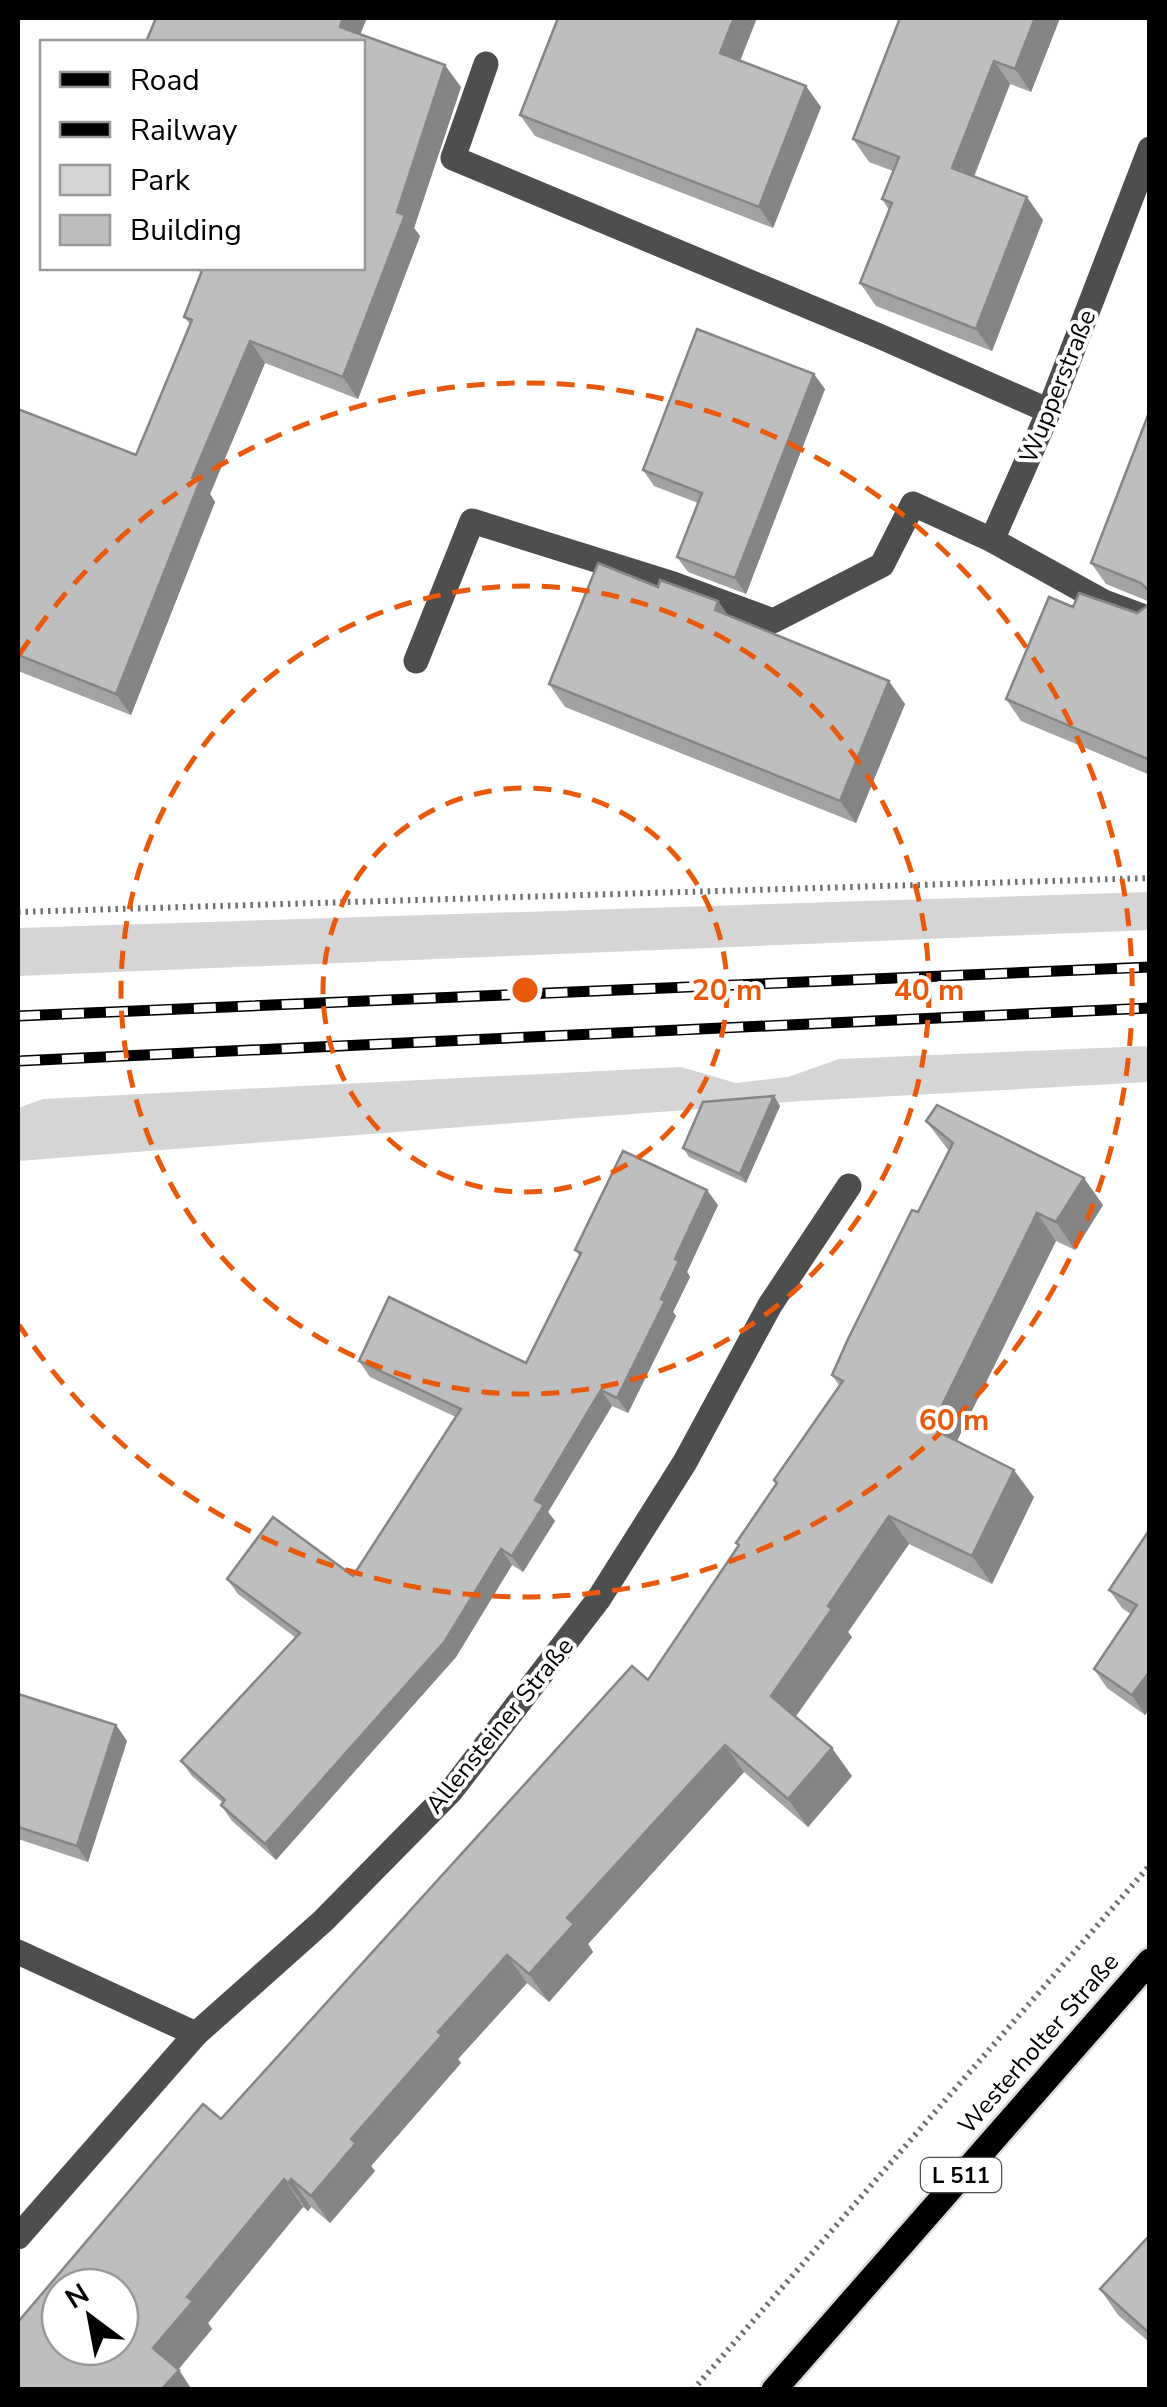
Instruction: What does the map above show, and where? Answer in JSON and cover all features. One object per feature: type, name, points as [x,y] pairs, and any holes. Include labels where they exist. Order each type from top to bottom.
[{"type":"main road","name":"Westerholter Straße","points":[[774,2390],[1150,1961]]},
{"type":"street","points":[[486,64],[453,158],[1049,411]]},
{"type":"street","name":"Wupperstraße","points":[[992,540],[1138,217],[1150,150]]},
{"type":"street","points":[[416,661],[472,521],[673,584],[773,621],[882,564],[914,504],[992,540],[1104,602],[1150,620]]},
{"type":"street","name":"Allensteiner Straße","points":[[18,2237],[196,2034],[324,1922],[451,1791],[474,1762],[598,1600],[685,1462],[770,1306],[849,1186]]},
{"type":"street","points":[[18,1952],[196,2034]]},
{"type":"path","points":[[18,912],[1150,878]]},
{"type":"path","points":[[692,2390],[1150,1865]]},
{"type":"green space","points":[[1150,892],[1149,930],[18,976],[18,928]]},
{"type":"green space","points":[[1149,1046],[1149,1082],[802,1101],[18,1161],[18,1108],[43,1099],[681,1067],[736,1083],[788,1077],[839,1059]]},
{"type":"building","points":[[156,18],[343,18],[340,27],[445,65],[397,212],[405,215],[343,377],[250,341],[192,478],[200,481],[116,694],[18,655],[18,409],[136,455],[192,320],[184,317],[202,270],[365,270],[365,40],[147,40]]},
{"type":"building","points":[[558,18],[734,18],[720,53],[806,86],[759,207],[520,115]]},
{"type":"building","points":[[900,18],[1035,18],[1015,69],[994,61],[952,168],[1027,197],[976,329],[860,283],[892,203],[882,199],[899,157],[853,139]]},
{"type":"building","points":[[697,329],[814,374],[735,578],[677,557],[702,493],[643,470]]},
{"type":"building","points":[[1150,410],[1150,592],[1141,583],[1091,563]]},
{"type":"building","points":[[598,563],[658,587],[660,580],[718,601],[715,610],[889,681],[840,801],[549,684]]},
{"type":"building","points":[[1079,593],[1137,613],[1150,604],[1150,760],[1006,699],[1049,597],[1073,607]]},
{"type":"building","points":[[774,1096],[740,1174],[683,1148],[703,1102]]},
{"type":"building","points":[[937,1105],[1084,1178],[1056,1222],[1037,1213],[931,1428],[1014,1470],[972,1556],[889,1516],[828,1606],[832,1609],[771,1696],[832,1748],[788,1799],[725,1745],[567,1918],[574,1924],[529,1974],[507,1955],[438,2032],[442,2035],[351,2139],[356,2143],[311,2196],[291,2179],[288,2183],[284,2179],[187,2297],[193,2301],[153,2348],[179,2370],[161,2390],[18,2390],[18,2322],[40,2296],[40,2367],[140,2367],[140,2267],[65,2267],[203,2104],[221,2119],[632,1666],[648,1680],[739,1545],[736,1543],[777,1483],[774,1480],[843,1381],[832,1375],[848,1339],[912,1210],[918,1212],[953,1143],[926,1121]]},
{"type":"building","points":[[623,1151],[707,1190],[675,1259],[679,1261],[661,1299],[665,1301],[617,1398],[601,1390],[535,1500],[544,1505],[512,1556],[501,1549],[445,1641],[265,1844],[221,1805],[225,1800],[181,1761],[300,1633],[227,1579],[273,1517],[353,1576],[461,1409],[359,1361],[389,1297],[526,1363],[581,1253],[575,1250]]},
{"type":"building","points":[[1150,1529],[1150,1671],[1132,1695],[1094,1669],[1137,1605],[1109,1590]]},
{"type":"building","points":[[18,1694],[116,1725],[77,1846],[18,1827]]},
{"type":"building","points":[[1150,2235],[1150,2334],[1100,2289]]},
{"type":"railway","points":[[18,1016],[1150,967]]},
{"type":"railway","points":[[18,1061],[1150,1008]]}]
